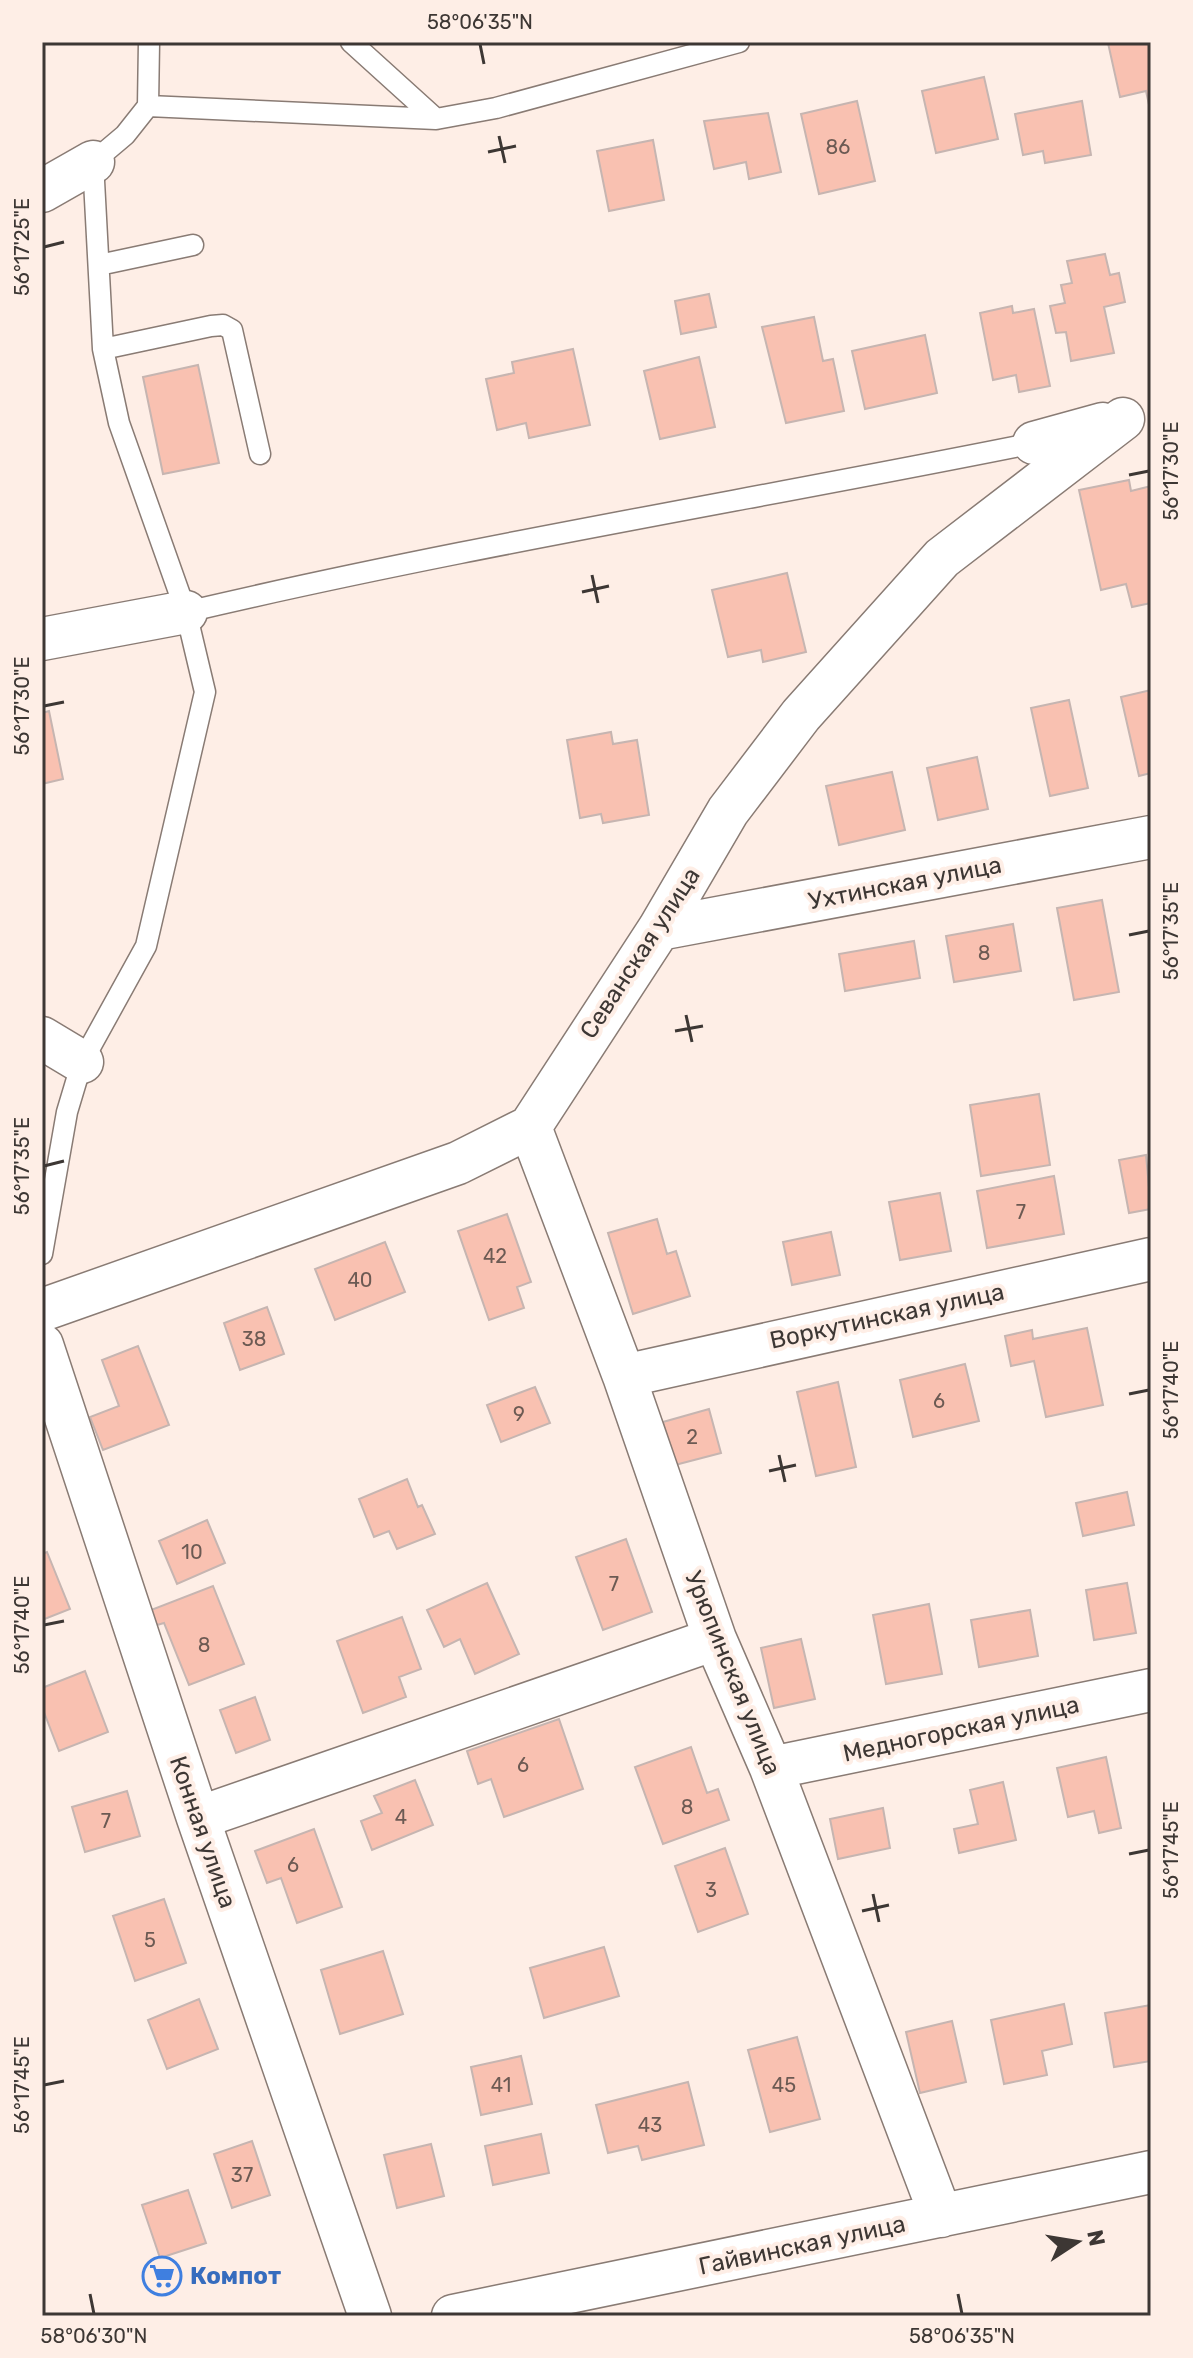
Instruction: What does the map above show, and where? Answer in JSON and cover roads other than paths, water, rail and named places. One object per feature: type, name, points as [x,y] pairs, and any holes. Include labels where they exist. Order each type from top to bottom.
[{"type":"street","points":[[42,191],[93,162]]},
{"type":"street","points":[[1034,443],[1137,416]]},
{"type":"street","name":"Севанская улица","points":[[530,1127],[659,929],[728,811],[801,715],[942,558],[1137,416]]},
{"type":"street","points":[[42,639],[186,612]]},
{"type":"street","name":"Ухтинская улица","points":[[659,929],[1151,837]]},
{"type":"street","points":[[42,1038],[82,1062]]},
{"type":"street","points":[[42,1310],[458,1163],[530,1127]]},
{"type":"street","name":"Урюпинская улица","points":[[530,1127],[624,1376],[715,1639],[771,1768],[941,2216]]},
{"type":"street","name":"Воркутинская улица","points":[[624,1376],[1151,1259]]},
{"type":"street","name":"Конная улица","points":[[42,1345],[198,1818],[370,2316]]},
{"type":"street","points":[[198,1818],[715,1639]]},
{"type":"street","name":"Медногорская улица","points":[[771,1768],[1151,1690]]},
{"type":"street","name":"Гайвинская улица","points":[[453,2316],[1151,2172]]},
{"type":"lane","points":[[42,1254],[67,1112],[82,1062],[146,946],[205,692],[186,612],[119,423],[103,349],[93,162],[125,135],[148,106],[149,42]]},
{"type":"lane","points":[[351,42],[436,119]]},
{"type":"lane","points":[[148,106],[436,119],[496,108],[739,42]]},
{"type":"lane","points":[[99,265],[193,245]]},
{"type":"lane","points":[[103,349],[211,326],[223,325],[232,330],[260,454]]},
{"type":"lane","points":[[186,612],[348,574],[734,503],[1034,443]]},
{"type":"place","name":"Компот","points":[[162,2276]]}]
